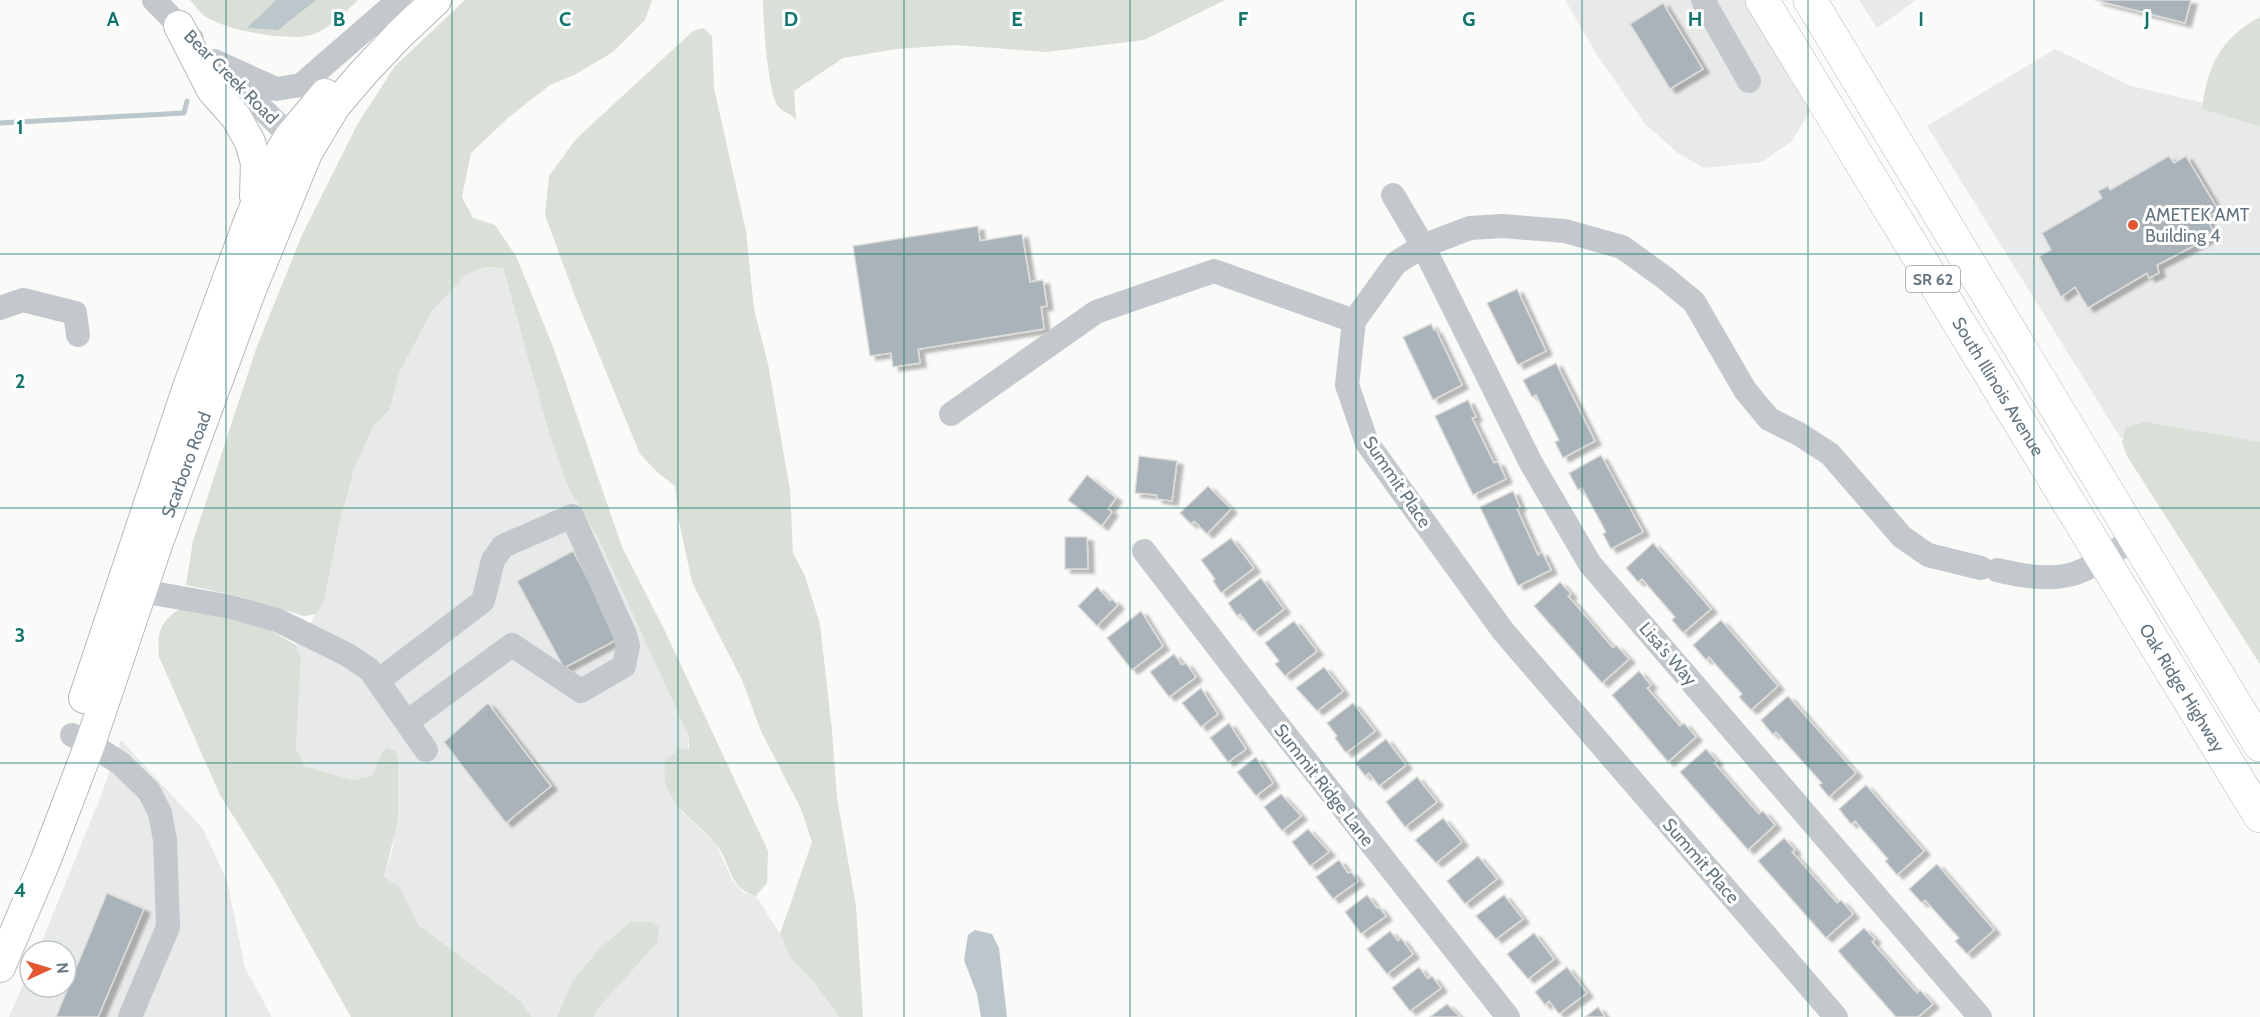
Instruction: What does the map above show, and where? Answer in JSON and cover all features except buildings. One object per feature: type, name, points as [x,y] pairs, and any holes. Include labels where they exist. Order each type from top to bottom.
[{"type":"highway","name":"South Illinois Avenue","points":[[1762,0],[2104,558]]},
{"type":"highway","name":"SR 62","points":[[1810,0],[2134,538]]},
{"type":"highway","name":"Oak Ridge Highway","points":[[2134,538],[2260,745]]},
{"type":"highway","name":"Oak Ridge Highway","points":[[2104,558],[2260,816]]},
{"type":"main road","name":"Scarboro Road","points":[[132,588],[158,542],[256,277],[298,144],[374,40],[417,0]]},
{"type":"main road","name":"Scarboro Road","points":[[0,966],[45,862],[81,739],[132,588],[188,390],[269,172],[335,106],[400,34],[436,0]]},
{"type":"main road","points":[[179,26],[212,90],[236,117],[250,142],[256,163],[254,209]]},
{"type":"main road","name":"Scarboro Road","points":[[0,916],[81,739]]},
{"type":"street","name":"Bear Creek Road","points":[[154,0],[298,144]]},
{"type":"street","points":[[214,61],[276,89],[301,85],[399,0]]},
{"type":"street","points":[[1703,0],[1749,81]]},
{"type":"street","name":"Lisa's Way","points":[[1394,195],[1423,246],[1531,463],[1590,564],[1980,1017]]},
{"type":"street","name":"Summit Place","points":[[1836,1017],[1503,632],[1367,443],[1347,385],[1354,321],[1396,262],[1423,246],[1470,228],[1503,226],[1565,231],[1622,247],[1694,302],[1745,390],[1769,419],[1800,434],[1830,454],[1902,537],[1928,555],[2016,575],[2047,577],[2080,572],[2134,538]]},
{"type":"street","points":[[951,414],[1096,312],[1214,271],[1354,321]]},
{"type":"street","points":[[0,308],[23,300],[75,313],[78,335]]},
{"type":"street","points":[[378,681],[483,601],[492,560],[503,546],[572,516],[625,635],[628,646],[624,666],[581,691],[512,645],[406,722]]},
{"type":"street","name":"Summit Ridge Lane","points":[[1144,551],[1508,1017]]},
{"type":"street","points":[[132,588],[231,607],[277,620],[348,655],[370,670],[426,750]]},
{"type":"street","points":[[81,739],[120,763],[149,791],[160,813],[165,840],[168,927],[130,1017]]},
{"type":"shaded area","points":[[190,0],[358,0],[319,32],[291,37],[259,34],[215,22],[204,15]]},
{"type":"shaded area","points":[[276,0],[316,0],[278,30],[247,28]]},
{"type":"shaded area","points":[[465,0],[652,0],[645,20],[613,52],[574,75],[550,85],[509,117],[471,153],[462,197],[473,218],[495,225],[516,256],[554,349],[622,547],[664,629],[768,851],[767,883],[756,896],[739,887],[715,843],[679,807],[668,791],[664,762],[678,750],[689,748],[689,737],[599,540],[568,487],[549,433],[503,268],[485,267],[467,274],[432,311],[400,371],[390,409],[373,427],[354,469],[338,530],[324,602],[316,614],[304,616],[238,596],[186,585],[193,541],[256,349],[302,235],[357,125],[395,66]]},
{"type":"shaded area","points":[[763,0],[1225,0],[1144,40],[1046,52],[954,45],[897,49],[843,58],[794,91],[796,120],[778,106],[774,98],[767,55]]},
{"type":"shaded area","points":[[1565,0],[1747,0],[1811,109],[1792,141],[1762,162],[1704,168],[1678,153],[1645,124],[1597,55]]},
{"type":"shaded area","points":[[1859,0],[1916,0],[1877,28]]},
{"type":"shaded area","points":[[2260,17],[2260,126],[2202,109],[2208,79],[2218,55],[2235,34]]},
{"type":"shaded area","points":[[703,28],[712,36],[714,88],[746,231],[754,309],[768,364],[790,490],[793,553],[805,576],[820,624],[837,798],[856,906],[863,1017],[839,1017],[814,982],[790,957],[780,934],[812,842],[801,809],[761,731],[742,680],[692,582],[679,521],[675,486],[657,472],[640,454],[576,299],[545,215],[549,176],[576,139],[693,31]]},
{"type":"shaded area","points":[[2055,49],[2131,86],[2260,116],[2260,460],[2120,437],[1927,126]]},
{"type":"shaded area","points":[[485,267],[503,268],[549,433],[568,487],[599,540],[689,737],[681,811],[716,844],[732,880],[744,893],[756,896],[780,934],[790,957],[814,982],[839,1017],[594,1017],[596,1011],[657,943],[653,922],[632,922],[600,948],[572,981],[557,1017],[532,1017],[521,1001],[418,925],[384,877],[393,848],[398,770],[398,756],[395,750],[382,752],[372,776],[353,780],[305,768],[296,749],[301,659],[296,645],[324,602],[338,530],[354,469],[373,427],[390,409],[400,371],[432,311],[467,274]]},
{"type":"shaded area","points":[[2144,422],[2260,442],[2260,664],[2127,456],[2122,442],[2126,428]]},
{"type":"shaded area","points":[[181,608],[261,625],[296,645],[301,659],[296,749],[305,767],[353,780],[372,776],[382,752],[388,748],[395,750],[398,756],[398,820],[384,877],[399,887],[418,925],[521,1001],[532,1017],[351,1017],[276,884],[220,795],[159,657],[161,628],[168,618]]},
{"type":"shaded area","points":[[121,740],[203,829],[227,881],[245,968],[272,1017],[9,1017],[18,996],[18,999],[78,999],[78,939],[43,939]]},
{"type":"shaded area","points":[[631,922],[653,922],[659,928],[657,943],[596,1011],[594,1017],[557,1017],[572,981],[600,948]]},
{"type":"shaded area","points":[[975,930],[992,934],[999,948],[1007,1017],[981,1017],[977,994],[964,960],[968,935]]},
{"type":"waterway","points":[[0,123],[184,113],[187,101]]},
{"type":"place","name":"AMETEK AMT Building 4","points":[[2133,225]]}]
